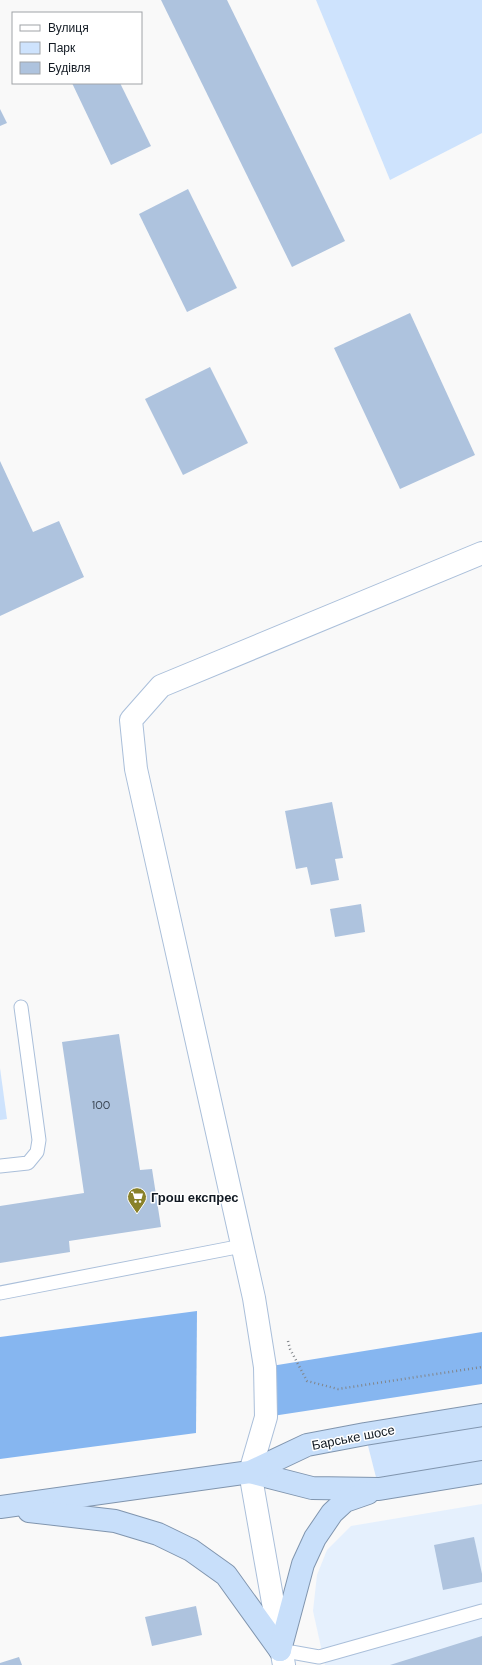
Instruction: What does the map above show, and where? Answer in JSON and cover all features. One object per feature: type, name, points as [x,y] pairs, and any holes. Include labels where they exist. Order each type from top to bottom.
[{"type":"highway","name":"Барське шосе","points":[[250,1472],[307,1445],[482,1415]]},
{"type":"highway","points":[[0,1507],[250,1472],[312,1488],[379,1489]]},
{"type":"highway","points":[[282,1658],[303,1564],[315,1538],[332,1513],[345,1501],[379,1489],[482,1472]]},
{"type":"highway","points":[[0,1507],[115,1521],[158,1534],[192,1550],[226,1575],[282,1658]]},
{"type":"street","points":[[282,1658],[250,1472],[266,1417],[265,1367],[254,1298],[136,768],[131,720],[161,686],[482,553]]},
{"type":"lane","points":[[0,1166],[28,1163],[37,1152],[39,1140],[21,1007]]},
{"type":"lane","points":[[0,1293],[242,1246]]},
{"type":"lane","points":[[282,1658],[319,1657],[482,1611]]},
{"type":"path","points":[[287,1334],[290,1349],[307,1381],[338,1389],[482,1367]]},
{"type":"shaded area","points":[[197,1311],[196,1433],[0,1459],[0,1337]]},
{"type":"shaded area","points":[[482,1332],[482,1384],[266,1417],[265,1367]]},
{"type":"shaded area","points":[[482,1504],[482,1665],[325,1665],[313,1611],[317,1575],[327,1550],[351,1526]]},
{"type":"green space","points":[[316,0],[482,0],[482,133],[390,180]]},
{"type":"green space","points":[[0,1068],[7,1119],[0,1120]]},
{"type":"green space","points":[[482,1415],[482,1472],[379,1489],[365,1434]]},
{"type":"building","points":[[161,0],[227,0],[345,241],[292,267]]},
{"type":"building","points":[[72,84],[120,84],[151,146],[111,165]]},
{"type":"building","points":[[0,109],[7,123],[0,126]]},
{"type":"building","points":[[188,189],[237,288],[187,312],[139,214]]},
{"type":"building","points":[[410,313],[475,455],[400,489],[334,348]]},
{"type":"building","points":[[210,367],[248,443],[183,475],[145,399]]},
{"type":"building","points":[[0,461],[33,532],[59,521],[84,577],[0,616]]},
{"type":"building","points":[[332,802],[343,858],[335,859],[339,880],[311,885],[307,867],[296,869],[285,811]]},
{"type":"building","points":[[361,904],[365,932],[335,937],[330,909]]},
{"type":"building","points":[[119,1034],[140,1170],[152,1169],[161,1227],[69,1241],[70,1252],[0,1263],[0,1206],[84,1193],[62,1042]]},
{"type":"building","points":[[474,1537],[482,1574],[482,1582],[443,1590],[434,1545]]},
{"type":"building","points":[[196,1606],[202,1635],[152,1646],[145,1617]]},
{"type":"building","points":[[482,1636],[482,1665],[390,1665]]},
{"type":"building","points":[[19,1657],[22,1665],[0,1665],[0,1663]]},
{"type":"place","name":"Грош експрес","points":[[137,1214]]}]
